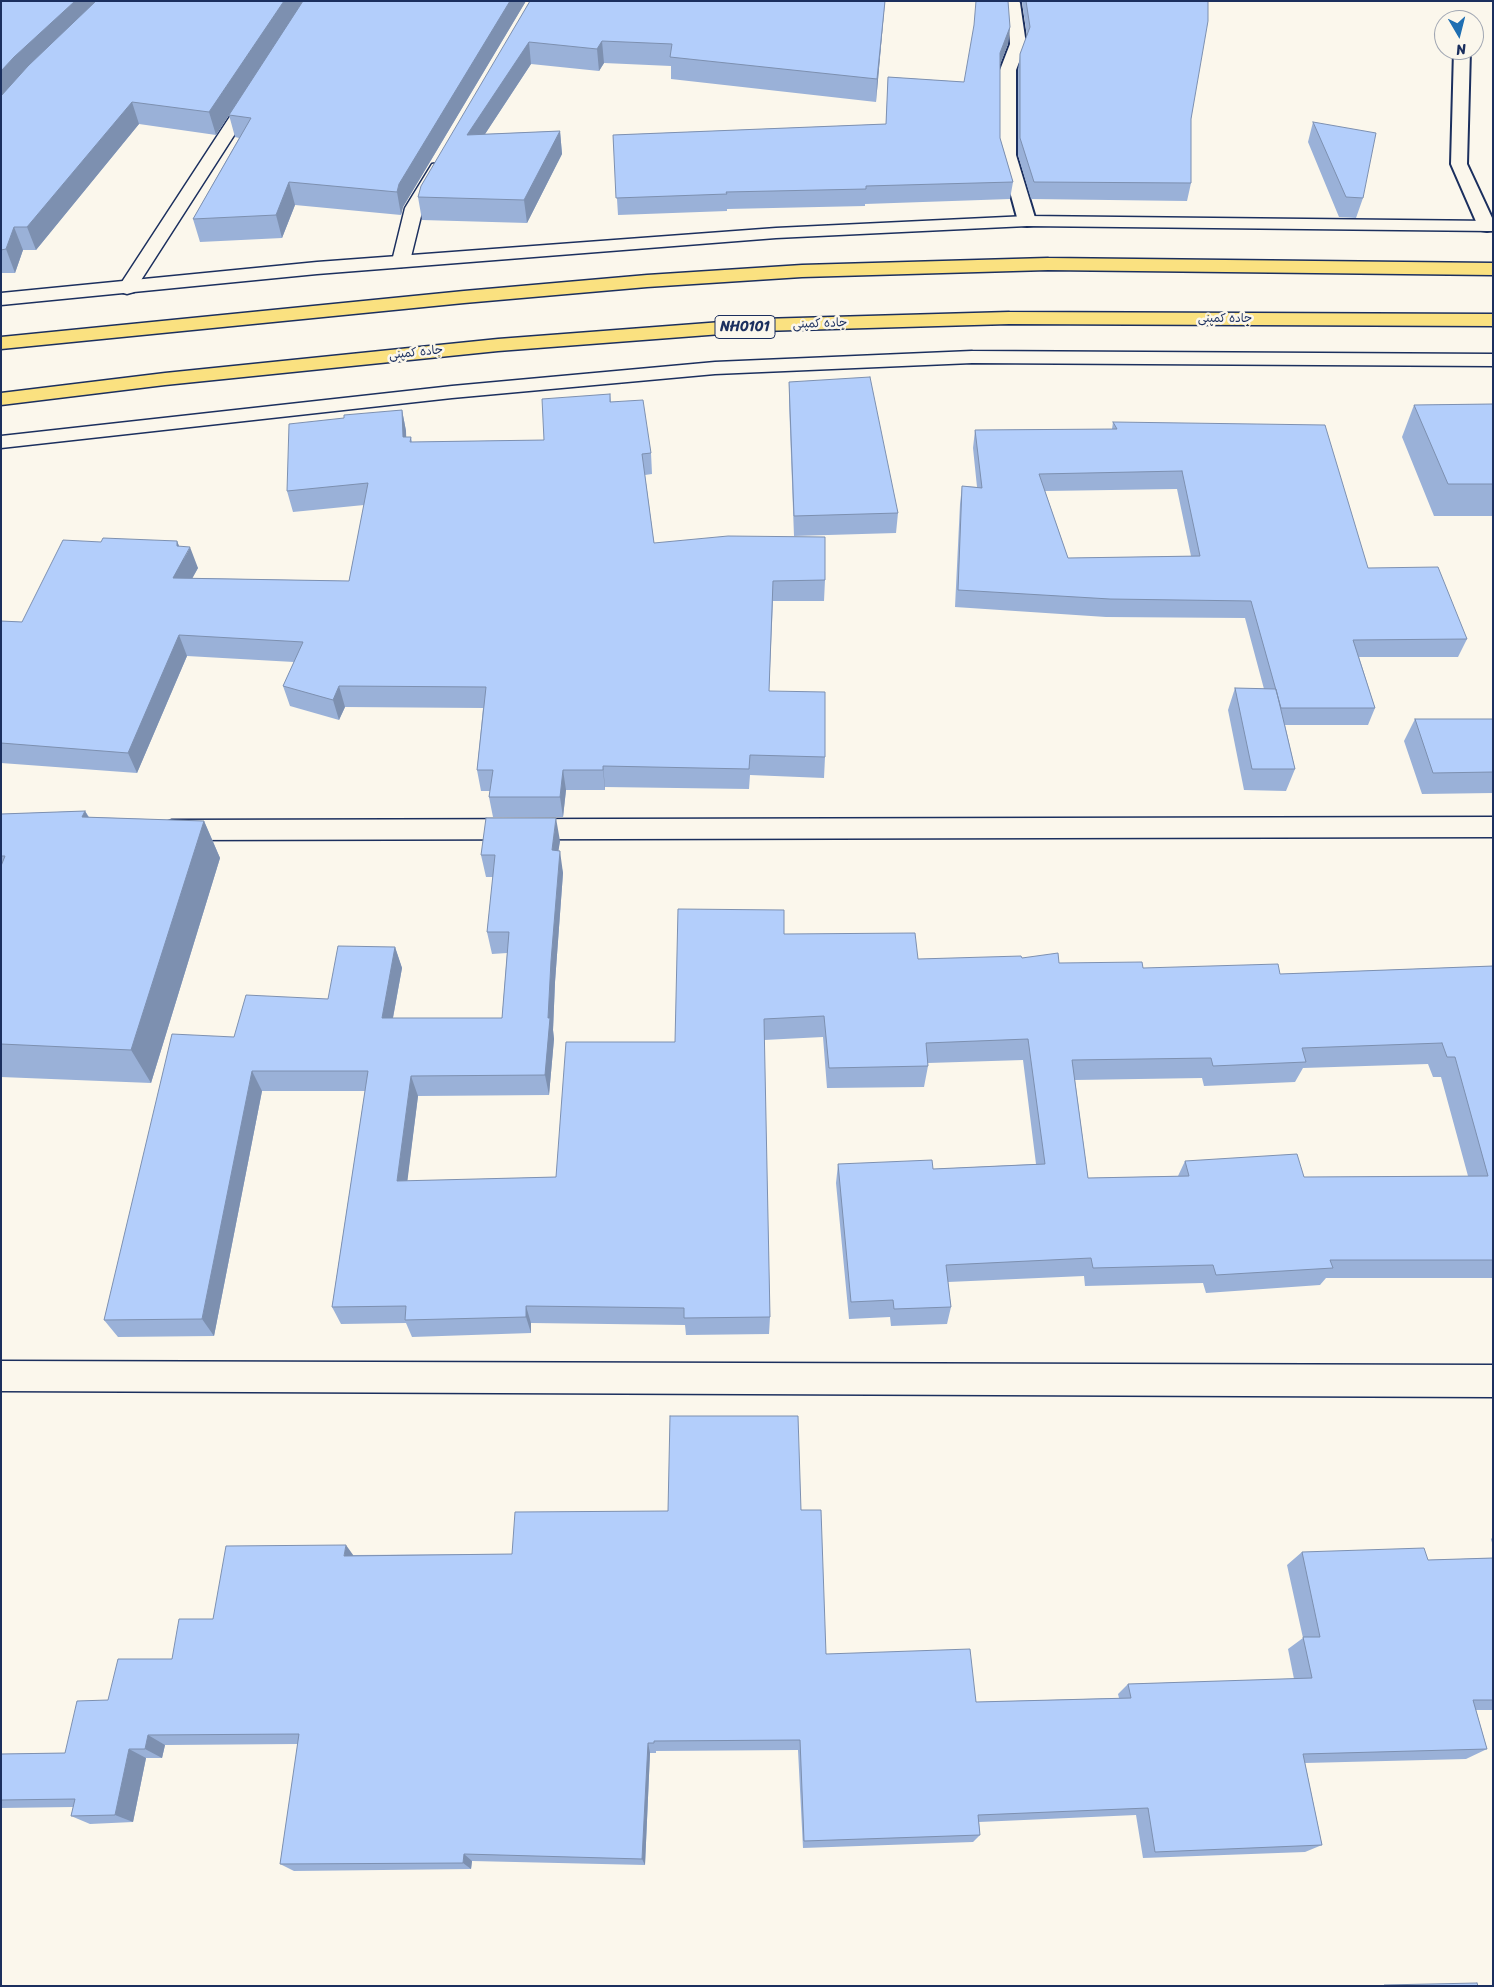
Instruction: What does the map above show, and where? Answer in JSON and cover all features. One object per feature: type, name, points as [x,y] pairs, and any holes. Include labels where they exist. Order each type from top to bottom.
[{"type":"highway","points":[[1,343],[483,295],[646,281],[802,271],[1048,264],[1493,269]]},
{"type":"highway","name":"جاده کمپنی","points":[[1,399],[165,379],[498,345],[761,325],[1009,318],[1493,320]]},
{"type":"street","points":[[127,288],[260,83]]},
{"type":"street","points":[[401,261],[414,208],[444,158]]},
{"type":"street","points":[[1,299],[401,261],[776,233],[1027,221],[1490,226]]},
{"type":"street","points":[[1,442],[452,392],[716,368],[972,357],[1493,360]]},
{"type":"street","points":[[150,830],[1493,827]]},
{"type":"street","points":[[1,1376],[1493,1381]]},
{"type":"lane","points":[[1013,3],[1018,44],[1008,70],[1008,156],[1027,221]]},
{"type":"lane","points":[[1462,60],[1459,164],[1490,226]]},
{"type":"building","points":[[1,1],[75,1],[1,71]]},
{"type":"building","points":[[96,1],[284,1],[209,112],[132,102],[27,227],[14,227],[6,249],[1,250],[1,96],[28,66]]},
{"type":"building","points":[[303,1],[510,1],[399,184],[397,192],[289,182],[276,215],[193,219],[251,118],[229,115]]},
{"type":"building","points":[[530,1],[885,1],[877,79],[670,57],[672,44],[602,41],[597,49],[529,42],[467,135],[560,131],[524,200],[418,197],[421,186]]},
{"type":"building","points":[[976,1],[1008,1],[1010,27],[1000,53],[1000,138],[1013,182],[866,186],[866,189],[726,192],[727,194],[616,198],[613,135],[886,124],[888,77],[964,82],[974,25]]},
{"type":"building","points":[[1026,1],[1208,1],[1208,21],[1191,119],[1191,183],[1034,182],[1020,138],[1020,54],[1030,27]]},
{"type":"building","points":[[1313,122],[1376,133],[1363,198],[1346,197]]},
{"type":"building","points":[[870,377],[898,513],[794,516],[789,382]]},
{"type":"building","points":[[610,394],[610,402],[643,400],[651,453],[642,454],[654,543],[728,536],[825,537],[825,580],[773,581],[769,691],[825,692],[825,757],[750,755],[749,769],[603,766],[603,770],[563,770],[560,797],[489,797],[493,770],[477,770],[486,687],[339,686],[333,700],[283,686],[303,642],[179,635],[128,753],[1,743],[1,621],[22,622],[63,540],[101,542],[103,538],[177,541],[177,546],[190,547],[173,578],[349,581],[368,483],[287,491],[289,424],[344,418],[344,415],[402,410],[403,437],[411,437],[410,442],[544,440],[542,399]]},
{"type":"building","points":[[1493,404],[1493,484],[1448,484],[1414,405]]},
{"type":"building","points":[[1113,422],[1325,425],[1368,568],[1438,567],[1467,639],[1353,640],[1375,708],[1281,708],[1251,601],[1110,599],[958,590],[962,486],[982,488],[975,430],[1117,429]],"holes":[[[1182,471],[1200,556],[1068,558],[1039,474]]]},
{"type":"building","points":[[1235,688],[1276,689],[1295,769],[1252,769]]},
{"type":"building","points":[[1415,719],[1493,719],[1493,772],[1433,773]]},
{"type":"building","points":[[85,811],[82,817],[204,821],[131,1050],[1,1044],[1,866],[5,856],[1,856],[1,814]]},
{"type":"building","points":[[486,818],[556,818],[552,850],[560,851],[551,961],[548,1018],[550,1018],[545,1075],[411,1076],[397,1181],[556,1177],[566,1042],[675,1042],[678,909],[784,910],[784,934],[915,933],[918,959],[1021,956],[1022,958],[1058,953],[1059,963],[1142,962],[1143,968],[1278,964],[1280,974],[1493,966],[1493,1260],[1330,1260],[1333,1268],[1216,1275],[1213,1265],[1093,1268],[1091,1258],[946,1265],[951,1307],[894,1309],[893,1300],[851,1302],[838,1164],[932,1160],[933,1169],[1045,1164],[1028,1039],[926,1043],[928,1066],[829,1068],[824,1016],[764,1019],[770,1317],[684,1318],[684,1308],[526,1306],[526,1317],[405,1320],[406,1306],[332,1307],[368,1071],[252,1071],[202,1319],[104,1320],[172,1034],[234,1037],[246,995],[328,999],[338,946],[395,947],[382,1018],[502,1018],[509,932],[487,932],[495,855],[481,855]],"holes":[[[1442,1043],[1447,1057],[1455,1057],[1488,1176],[1304,1177],[1297,1154],[1185,1161],[1189,1176],[1088,1178],[1072,1060],[1211,1058],[1213,1066],[1306,1062],[1302,1048]]]},
{"type":"building","points":[[670,1416],[798,1416],[801,1510],[821,1510],[826,1654],[970,1649],[976,1702],[1131,1698],[1128,1684],[1312,1678],[1303,1637],[1320,1637],[1302,1552],[1424,1548],[1428,1560],[1493,1558],[1493,1700],[1473,1700],[1487,1749],[1303,1754],[1322,1845],[1155,1852],[1148,1808],[978,1815],[980,1835],[804,1841],[800,1740],[654,1741],[654,1743],[648,1743],[642,1859],[464,1854],[463,1863],[280,1864],[299,1734],[148,1735],[145,1749],[129,1749],[115,1815],[71,1816],[75,1799],[1,1800],[1,1754],[65,1753],[77,1701],[108,1700],[118,1659],[172,1659],[179,1619],[213,1619],[226,1546],[346,1545],[344,1556],[512,1554],[515,1512],[668,1511]]},
{"type":"building","points":[[1477,1983],[1478,1986],[1384,1986],[1384,1985]]}]
